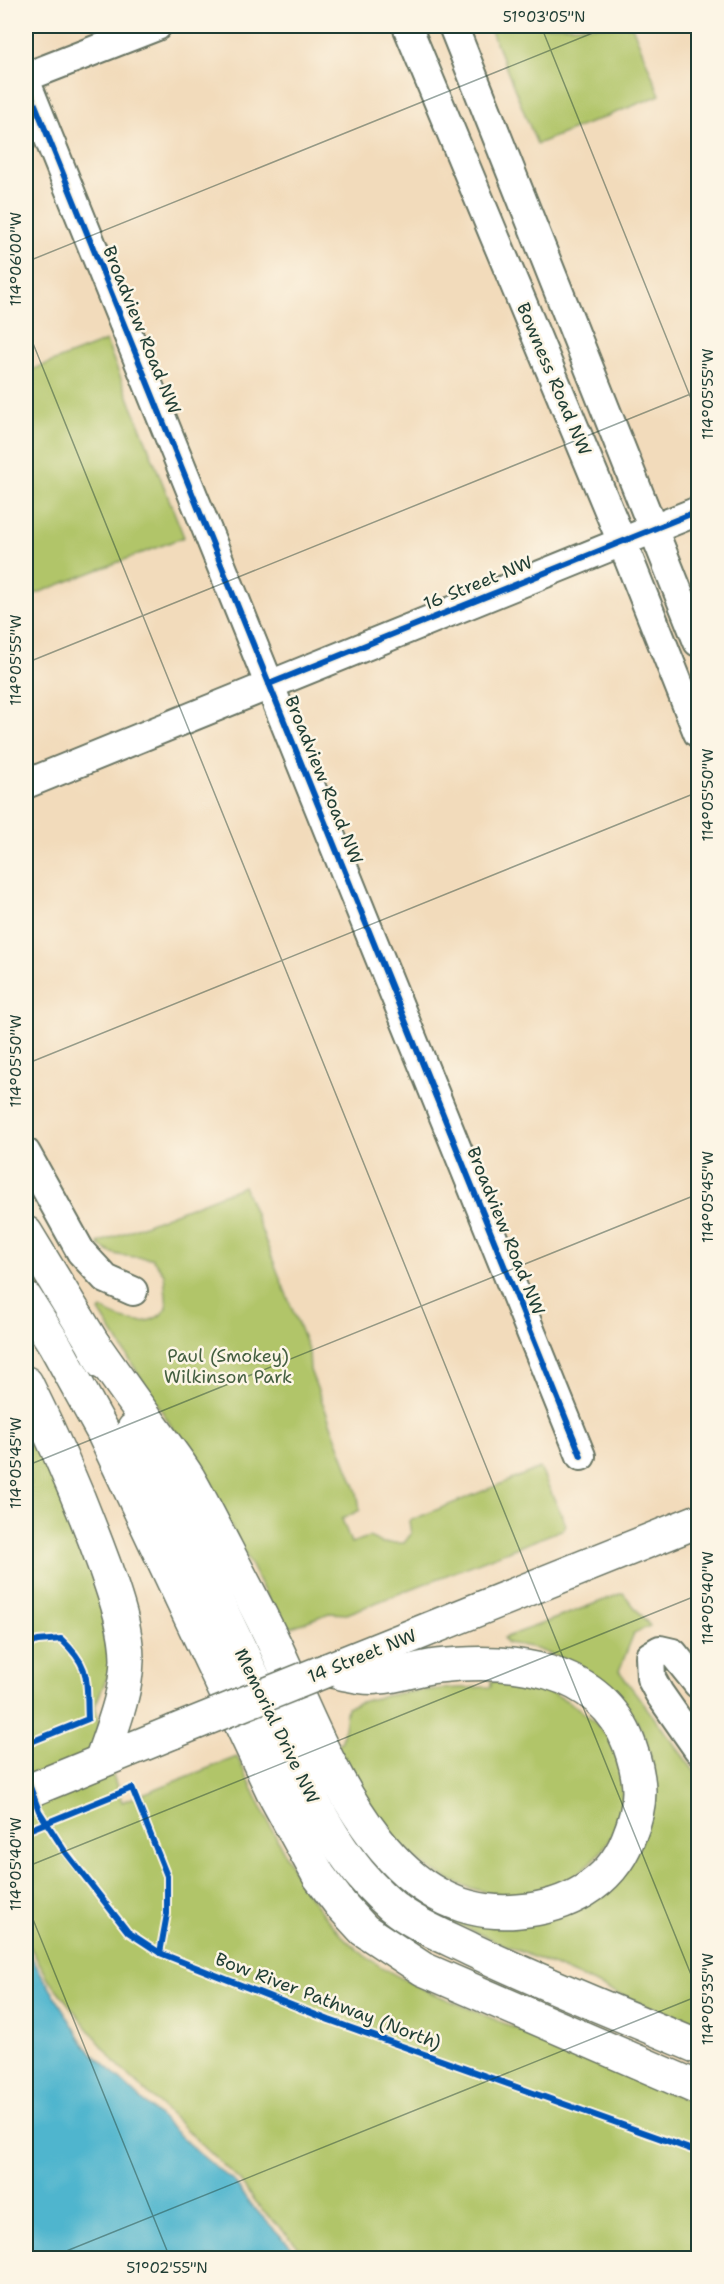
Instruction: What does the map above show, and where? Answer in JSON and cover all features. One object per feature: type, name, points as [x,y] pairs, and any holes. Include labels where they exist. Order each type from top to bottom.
[{"type":"main road","name":"Memorial Drive NW","points":[[26,1233],[94,1345],[315,1805],[339,1848],[393,1907],[424,1927],[499,1963],[699,2047]]},
{"type":"main road","name":"Memorial Drive NW","points":[[26,1299],[55,1345],[102,1430],[275,1796],[319,1876],[341,1905],[364,1930],[423,1969],[699,2088]]},
{"type":"main road","points":[[94,1345],[188,1478],[274,1641],[312,1727],[359,1817],[390,1857],[423,1884],[449,1899],[470,1907],[511,1912],[543,1909],[571,1900],[595,1883],[614,1865],[626,1844],[633,1825],[639,1806],[640,1785],[634,1757],[625,1732],[612,1713],[592,1692],[533,1667],[499,1662],[435,1666],[377,1678],[327,1670]]},
{"type":"main road","points":[[26,1383],[72,1481],[114,1592],[123,1629],[127,1658],[125,1684],[101,1761]]},
{"type":"main road","name":"14 Street NW","points":[[34,1789],[699,1521]]},
{"type":"street","points":[[26,77],[157,26]]},
{"type":"street","name":"Bowness Road NW","points":[[406,26],[622,542],[699,734]]},
{"type":"street","name":"Bowness Road NW","points":[[453,26],[699,642]]},
{"type":"street","name":"Broadview Road NW","points":[[26,82],[581,1456]]},
{"type":"street","name":"16 Street NW","points":[[26,783],[699,510]]},
{"type":"street","points":[[26,1153],[81,1252],[106,1280],[133,1291]]},
{"type":"street","points":[[699,1684],[673,1653],[660,1650],[650,1656],[651,1678],[699,1749]]},
{"type":"green space","points":[[489,26],[632,26],[660,95],[537,144]]},
{"type":"green space","points":[[106,341],[184,537],[35,594],[26,569],[26,372]]},
{"type":"green space","name":"Paul (Smokey) Wilkinson Park","points":[[244,1186],[309,1352],[310,1370],[357,1492],[360,1510],[342,1519],[351,1543],[369,1537],[382,1543],[404,1543],[411,1534],[409,1521],[540,1468],[566,1525],[564,1529],[347,1614],[329,1613],[284,1630],[215,1496],[99,1311],[102,1309],[110,1314],[136,1322],[153,1319],[167,1308],[164,1274],[152,1258],[116,1254],[109,1252],[98,1243]]},
{"type":"green space","points":[[26,1415],[91,1570],[109,1629],[114,1661],[95,1706],[105,1751],[122,1802],[237,1757],[277,1839],[306,1891],[344,1938],[368,1958],[391,1973],[432,1993],[698,2105],[698,2258],[310,2258],[255,2202],[240,2181],[116,2063],[50,1981],[26,1940]]},
{"type":"green space","points":[[623,1593],[650,1626],[634,1633],[619,1671],[698,1776],[698,2028],[447,1920],[446,1916],[514,1928],[563,1915],[655,1798],[654,1770],[645,1737],[633,1715],[618,1696],[597,1677],[566,1660],[531,1647],[507,1643],[504,1638]]},
{"type":"green space","points":[[491,1681],[536,1687],[557,1695],[576,1707],[609,1739],[620,1773],[622,1799],[617,1823],[606,1844],[591,1863],[571,1878],[548,1888],[524,1894],[499,1894],[461,1885],[416,1859],[385,1827],[359,1787],[337,1745],[342,1741],[347,1707],[399,1693],[491,1687]]},
{"type":"water","points":[[26,1949],[86,2047],[196,2151],[235,2183],[250,2204],[302,2258],[26,2258]]},
{"type":"cycle path","points":[[26,82],[581,1456]]},
{"type":"cycle path","points":[[269,684],[698,511]]},
{"type":"cycle path","points":[[26,1645],[38,1641],[61,1639],[71,1649],[83,1667],[85,1675],[88,1719],[26,1744]]},
{"type":"cycle path","name":"Bow River Pathway (North)","points":[[26,1776],[39,1811],[64,1850],[128,1932],[160,1953],[329,2020],[698,2152]]},
{"type":"cycle path","points":[[26,1831],[132,1788],[167,1876],[167,1914],[160,1953]]}]
